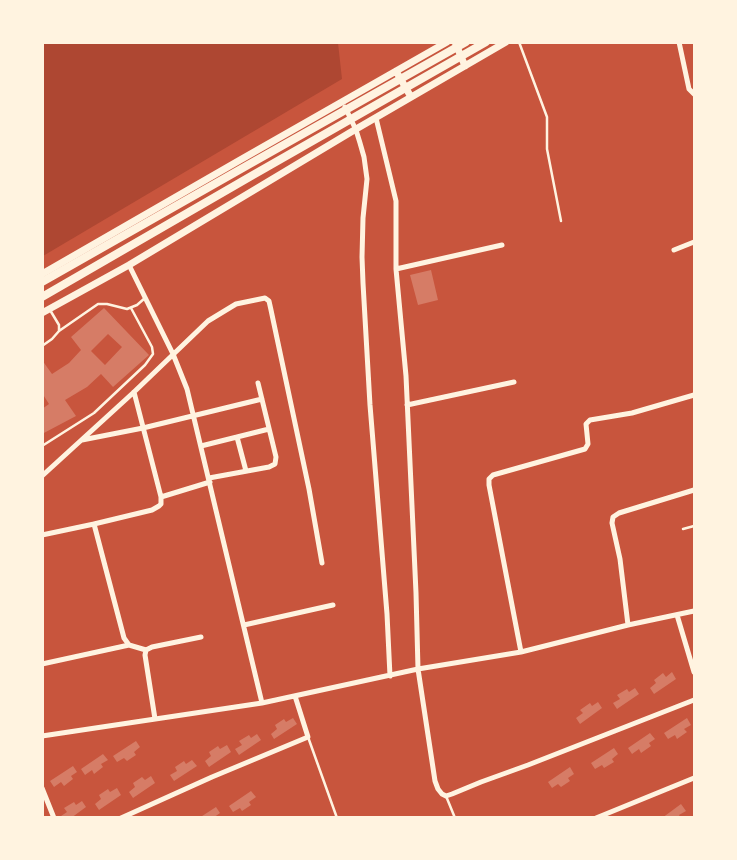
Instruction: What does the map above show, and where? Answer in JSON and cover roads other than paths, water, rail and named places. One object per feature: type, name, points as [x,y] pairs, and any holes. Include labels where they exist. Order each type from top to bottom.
[{"type":"highway","points":[[42,282],[466,42]]},
{"type":"highway","points":[[42,297],[486,42]]},
{"type":"main road","points":[[455,42],[465,66]]},
{"type":"main road","points":[[42,313],[128,265],[506,42]]},
{"type":"main road","points":[[42,274],[444,43],[454,73]]},
{"type":"main road","points":[[396,71],[412,97]]},
{"type":"street","points":[[679,42],[689,89],[694,94]]},
{"type":"street","points":[[342,102],[356,130],[364,157],[366,178],[363,218],[363,283],[390,676]]},
{"type":"street","points":[[376,118],[396,201],[396,268],[406,376],[418,670],[435,781],[438,789],[446,796],[694,700]]},
{"type":"street","points":[[674,250],[694,242]]},
{"type":"street","points":[[396,268],[502,245]]},
{"type":"street","points":[[128,265],[173,354],[187,388],[262,703]]},
{"type":"street","points":[[42,476],[208,321],[236,304],[265,298],[269,301],[309,489],[322,563]]},
{"type":"street","points":[[407,405],[514,382]]},
{"type":"street","points":[[161,496],[210,480],[275,464],[276,458],[258,383]]},
{"type":"street","points":[[42,535],[152,510],[159,506],[161,496],[134,392]]},
{"type":"street","points":[[521,652],[489,479],[493,475],[586,448],[588,444],[586,424],[590,420],[632,413],[694,395]]},
{"type":"street","points":[[82,440],[144,428],[262,399]]},
{"type":"street","points":[[202,446],[269,429]]},
{"type":"street","points":[[237,437],[246,472]]},
{"type":"street","points":[[628,625],[620,559],[612,523],[613,517],[619,513],[694,490]]},
{"type":"street","points":[[94,524],[124,638],[129,645]]},
{"type":"street","points":[[244,625],[333,605]]},
{"type":"street","points":[[42,736],[262,703],[418,670],[521,652],[628,625],[694,611]]},
{"type":"street","points":[[677,615],[694,672]]},
{"type":"street","points":[[42,664],[129,645],[146,650],[152,647],[201,638]]},
{"type":"street","points":[[146,650],[155,719]]},
{"type":"street","points":[[121,818],[308,737],[295,696]]},
{"type":"street","points":[[596,818],[694,778]]},
{"type":"street","points":[[42,788],[54,818]]},
{"type":"lane","points":[[519,42],[547,117],[547,149],[561,221]]},
{"type":"lane","points":[[58,331],[98,304],[107,304],[127,309],[137,305],[145,298]]},
{"type":"lane","points":[[42,446],[94,413],[145,365],[153,354],[152,347],[131,308]]},
{"type":"lane","points":[[42,346],[52,339],[60,325],[50,309]]},
{"type":"lane","points":[[683,529],[694,526]]},
{"type":"lane","points":[[308,737],[337,818]]},
{"type":"lane","points":[[446,796],[454,818]]}]
